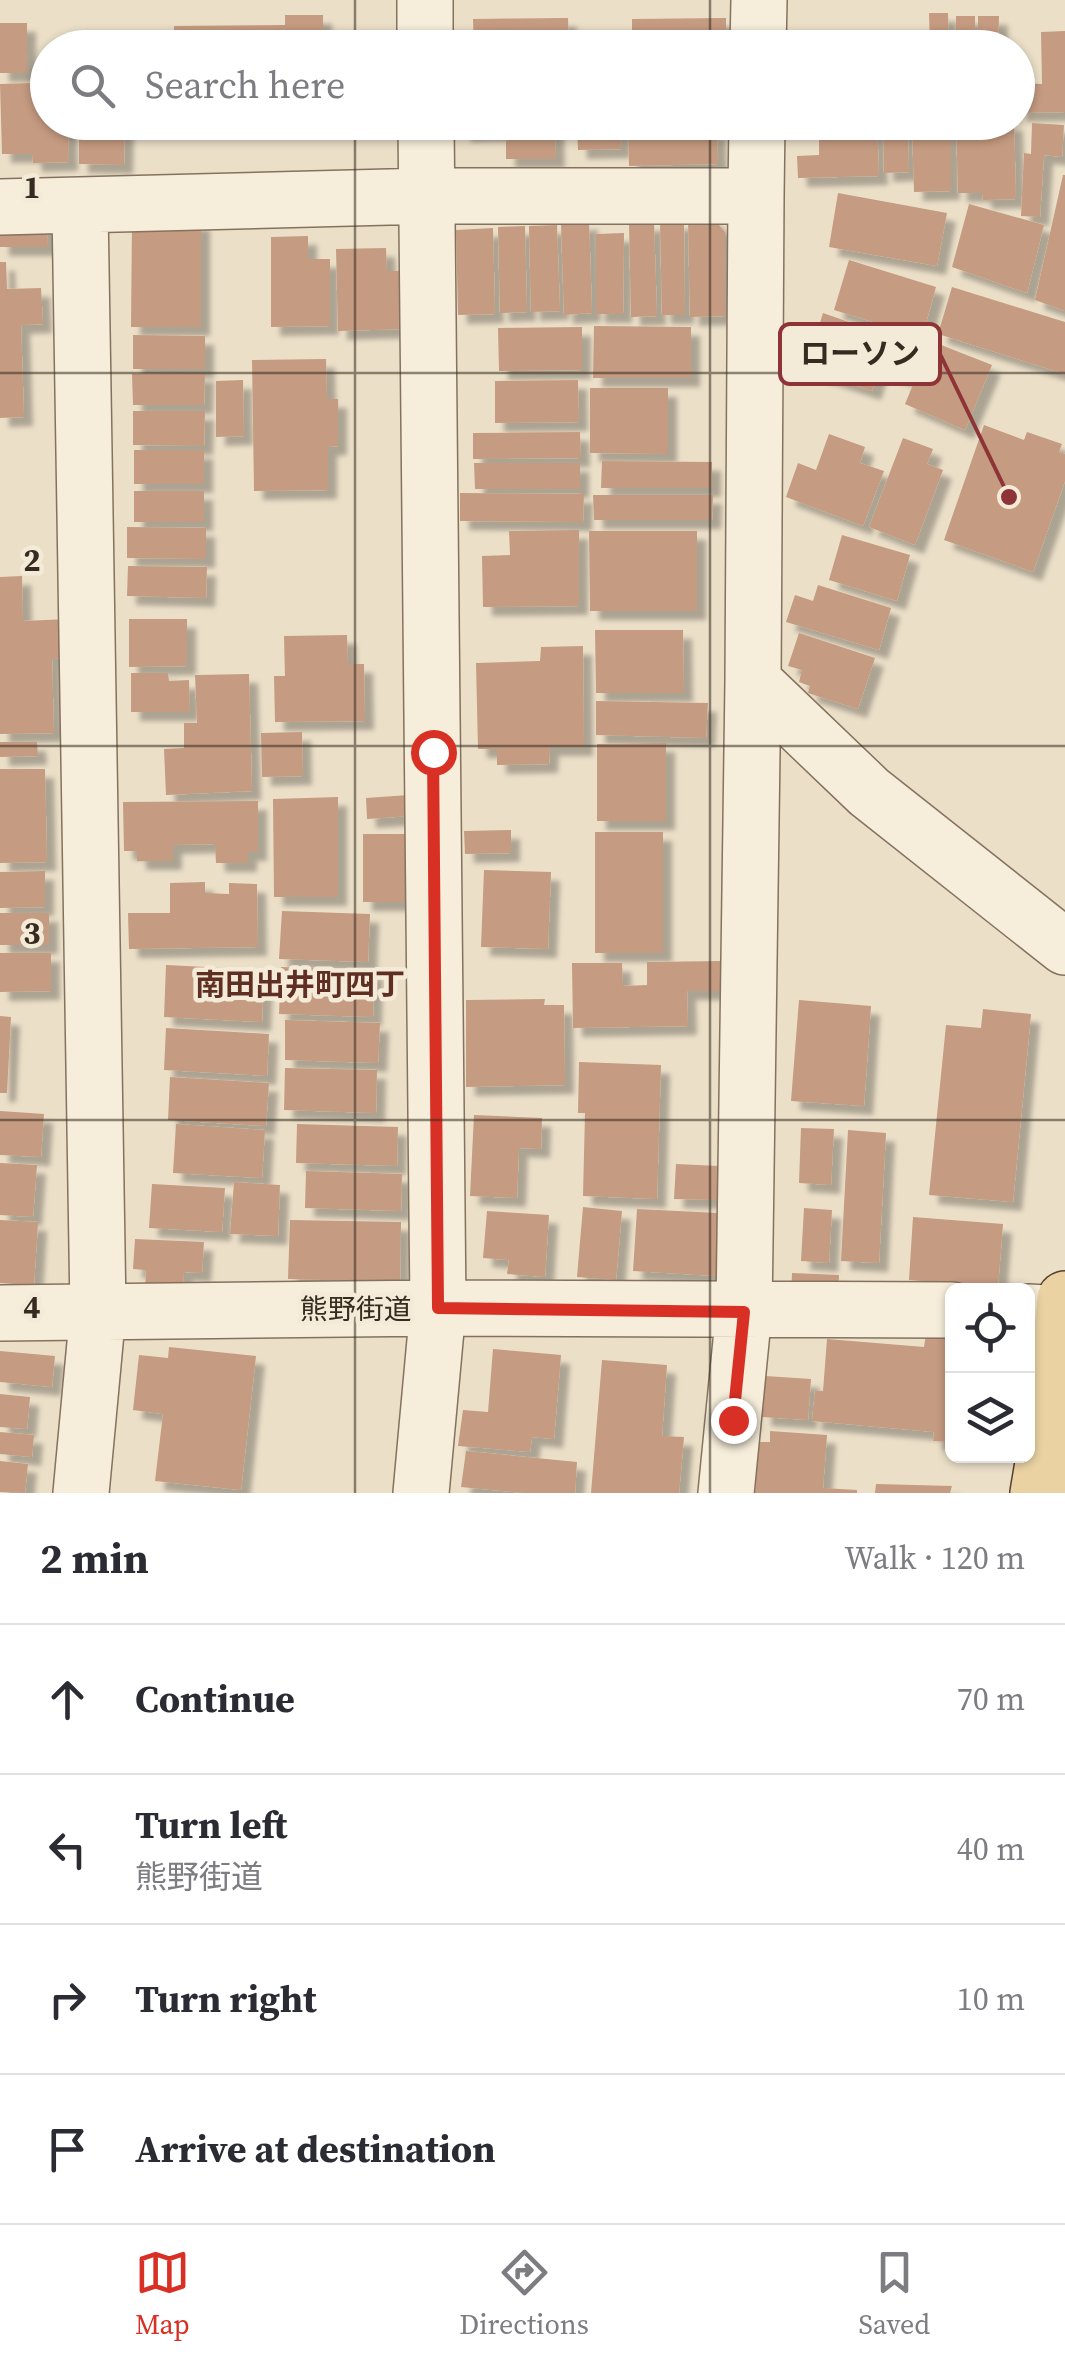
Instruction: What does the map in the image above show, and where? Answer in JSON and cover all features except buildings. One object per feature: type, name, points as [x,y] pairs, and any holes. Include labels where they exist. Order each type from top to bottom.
[{"type":"main road","points":[[1038,1493],[1056,1386],[1052,1308]]},
{"type":"street","points":[[425,30],[426,0]]},
{"type":"street","points":[[758,30],[759,0]]},
{"type":"street","points":[[421,1493],[438,1308],[426,140]]},
{"type":"street","points":[[726,1493],[744,1312],[757,140]]},
{"type":"street","points":[[0,208],[428,196],[756,196]]},
{"type":"street","points":[[80,207],[98,1311],[80,1493]]},
{"type":"street","points":[[752,682],[869,792],[1065,947]]},
{"type":"street","name":"熊野街道","points":[[0,1312],[438,1308],[945,1310]]},
{"type":"place","name":"ローソン","points":[[1009,497]]},
{"type":"district","name":"南田出井町四丁","points":[[300,985]]},
{"type":"route","points":[[433,752],[438,1308],[744,1312],[733,1420]]}]
